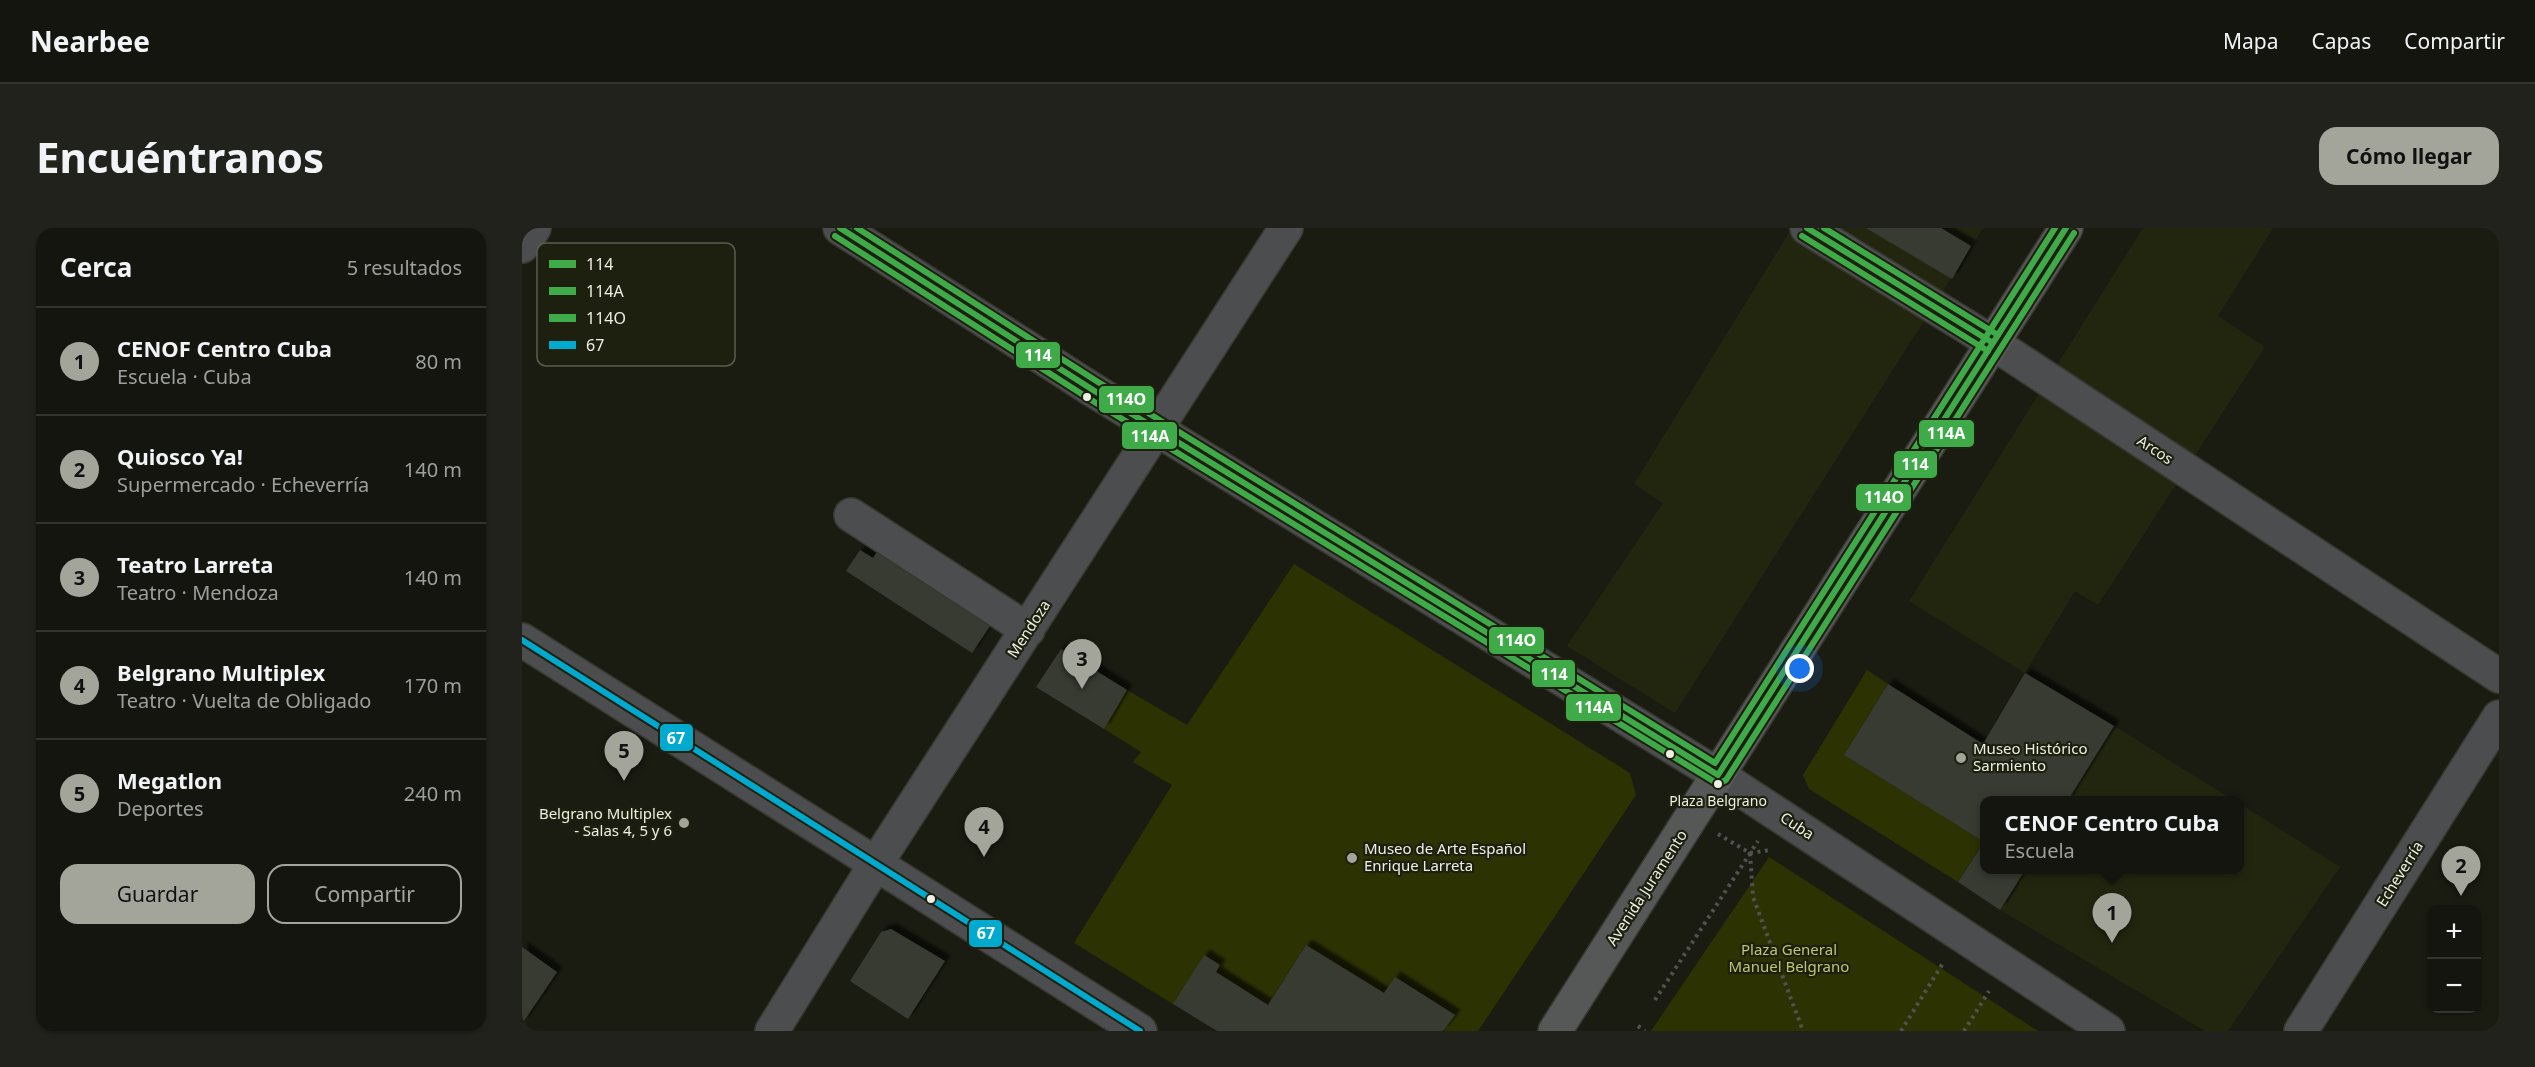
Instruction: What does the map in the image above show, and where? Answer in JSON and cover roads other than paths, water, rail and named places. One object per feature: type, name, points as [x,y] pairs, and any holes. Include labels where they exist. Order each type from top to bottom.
[{"type":"main road","name":"Avenida Juramento","points":[[1555,1031],[2066,228]]},
{"type":"street","points":[[522,246],[534,228]]},
{"type":"street","name":"Cuba","points":[[840,228],[1157,429],[1718,776],[2108,1031]]},
{"type":"street","name":"Mendoza","points":[[772,1031],[876,865],[1286,228]]},
{"type":"street","name":"Arcos","points":[[1808,228],[1993,344],[2499,676]]},
{"type":"street","points":[[851,515],[1028,630]]},
{"type":"street","points":[[522,640],[1140,1031]]},
{"type":"street","name":"Echeverría","points":[[2301,1031],[2499,717]]},
{"type":"place","name":"Teatro Larreta","points":[[1082,689]]},
{"type":"place","name":"Museo Histórico Sarmiento","points":[[1961,758]]},
{"type":"place","name":"Megatlon","points":[[624,781]]},
{"type":"place","name":"Plaza Belgrano","points":[[1718,784]]},
{"type":"place","name":"Belgrano Multiplex - Salas 4, 5 y 6","points":[[684,823]]},
{"type":"place","name":"Belgrano Multiplex","points":[[984,857]]},
{"type":"place","name":"Museo de Arte Español Enrique Larreta","points":[[1352,858]]},
{"type":"place","name":"Quiosco Ya!","points":[[2461,896]]},
{"type":"place","name":"CENOF Centro Cuba","points":[[2112,943]]},
{"type":"park label","name":"Plaza General Manuel Belgrano","points":[[1789,958]]}]
